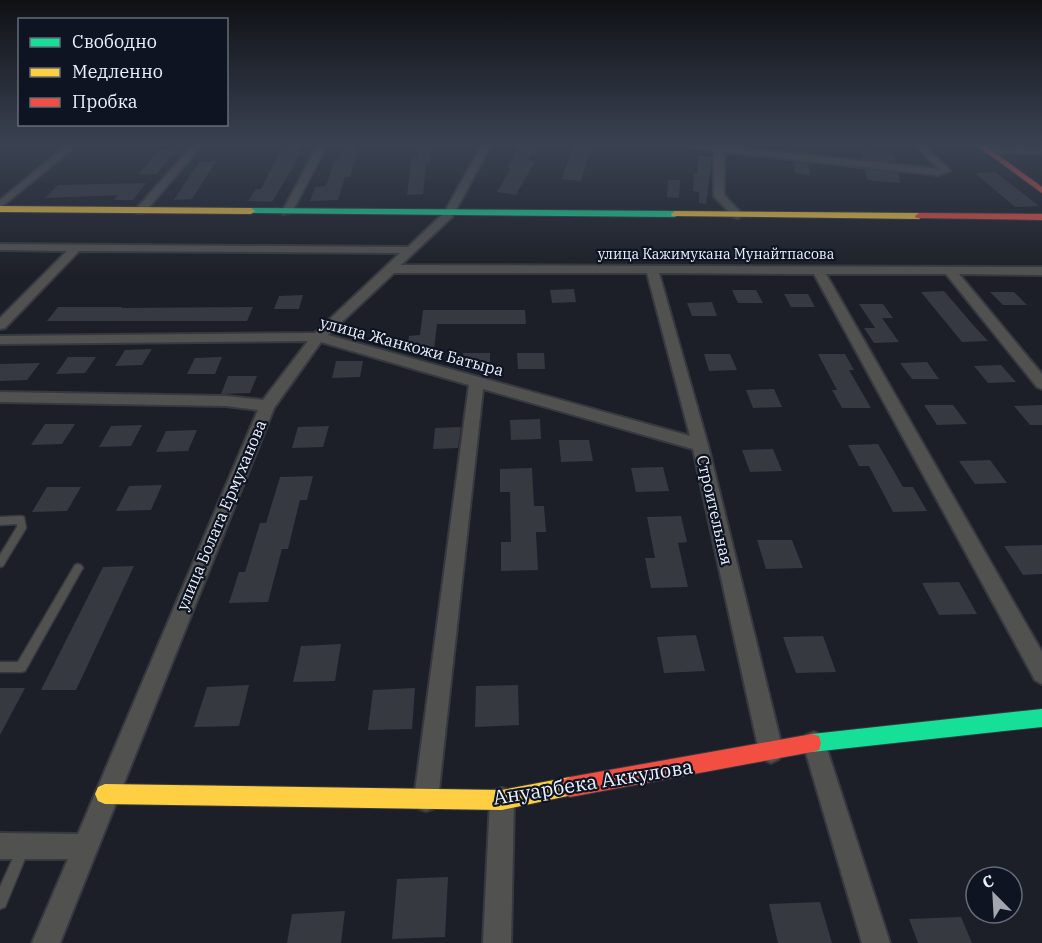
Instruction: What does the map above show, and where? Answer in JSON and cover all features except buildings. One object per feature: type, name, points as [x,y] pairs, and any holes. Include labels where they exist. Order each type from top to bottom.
[{"type":"street","points":[[0,207],[21,189]]},
{"type":"street","points":[[140,211],[159,189]]},
{"type":"street","points":[[287,212],[299,189]]},
{"type":"street","name":"улица Болата Ермуханова","points":[[46,943],[105,794],[267,406],[318,337],[450,211],[462,189]]},
{"type":"street","points":[[719,189],[719,196],[738,215]]},
{"type":"street","points":[[0,207],[140,211],[450,211],[1042,217]]},
{"type":"street","points":[[0,248],[410,250]]},
{"type":"street","points":[[0,325],[75,249]]},
{"type":"street","name":"улица Кажимукана Мунайтпасова","points":[[391,269],[1042,272]]},
{"type":"street","name":"Строительная","points":[[652,271],[700,445],[771,751]]},
{"type":"street","points":[[818,271],[1042,673]]},
{"type":"street","points":[[950,272],[1042,384]]},
{"type":"street","name":"улица Жанкожи Батыра","points":[[0,340],[318,337],[700,445]]},
{"type":"street","points":[[426,799],[477,382]]},
{"type":"street","points":[[0,397],[226,401],[267,406]]},
{"type":"street","name":"Ануарбека Аккулова","points":[[105,794],[502,800],[814,743],[1042,718]]},
{"type":"street","points":[[814,743],[876,943]]},
{"type":"street","points":[[497,943],[502,800]]},
{"type":"street","points":[[12,846],[84,847]]},
{"type":"lane","points":[[0,521],[21,520],[22,528],[0,563]]},
{"type":"lane","points":[[0,667],[21,667],[78,568]]},
{"type":"lane","points":[[0,902],[12,846]]},
{"type":"traffic: fast","points":[[251,211],[675,214]]},
{"type":"traffic: fast","points":[[812,743],[1042,718]]},
{"type":"traffic: slow","points":[[0,209],[251,211]]},
{"type":"traffic: slow","points":[[675,214],[919,216]]},
{"type":"traffic: slow","points":[[105,794],[502,800],[570,787]]},
{"type":"traffic: jam","points":[[919,216],[1042,217]]},
{"type":"traffic: jam","points":[[570,787],[812,743]]}]
